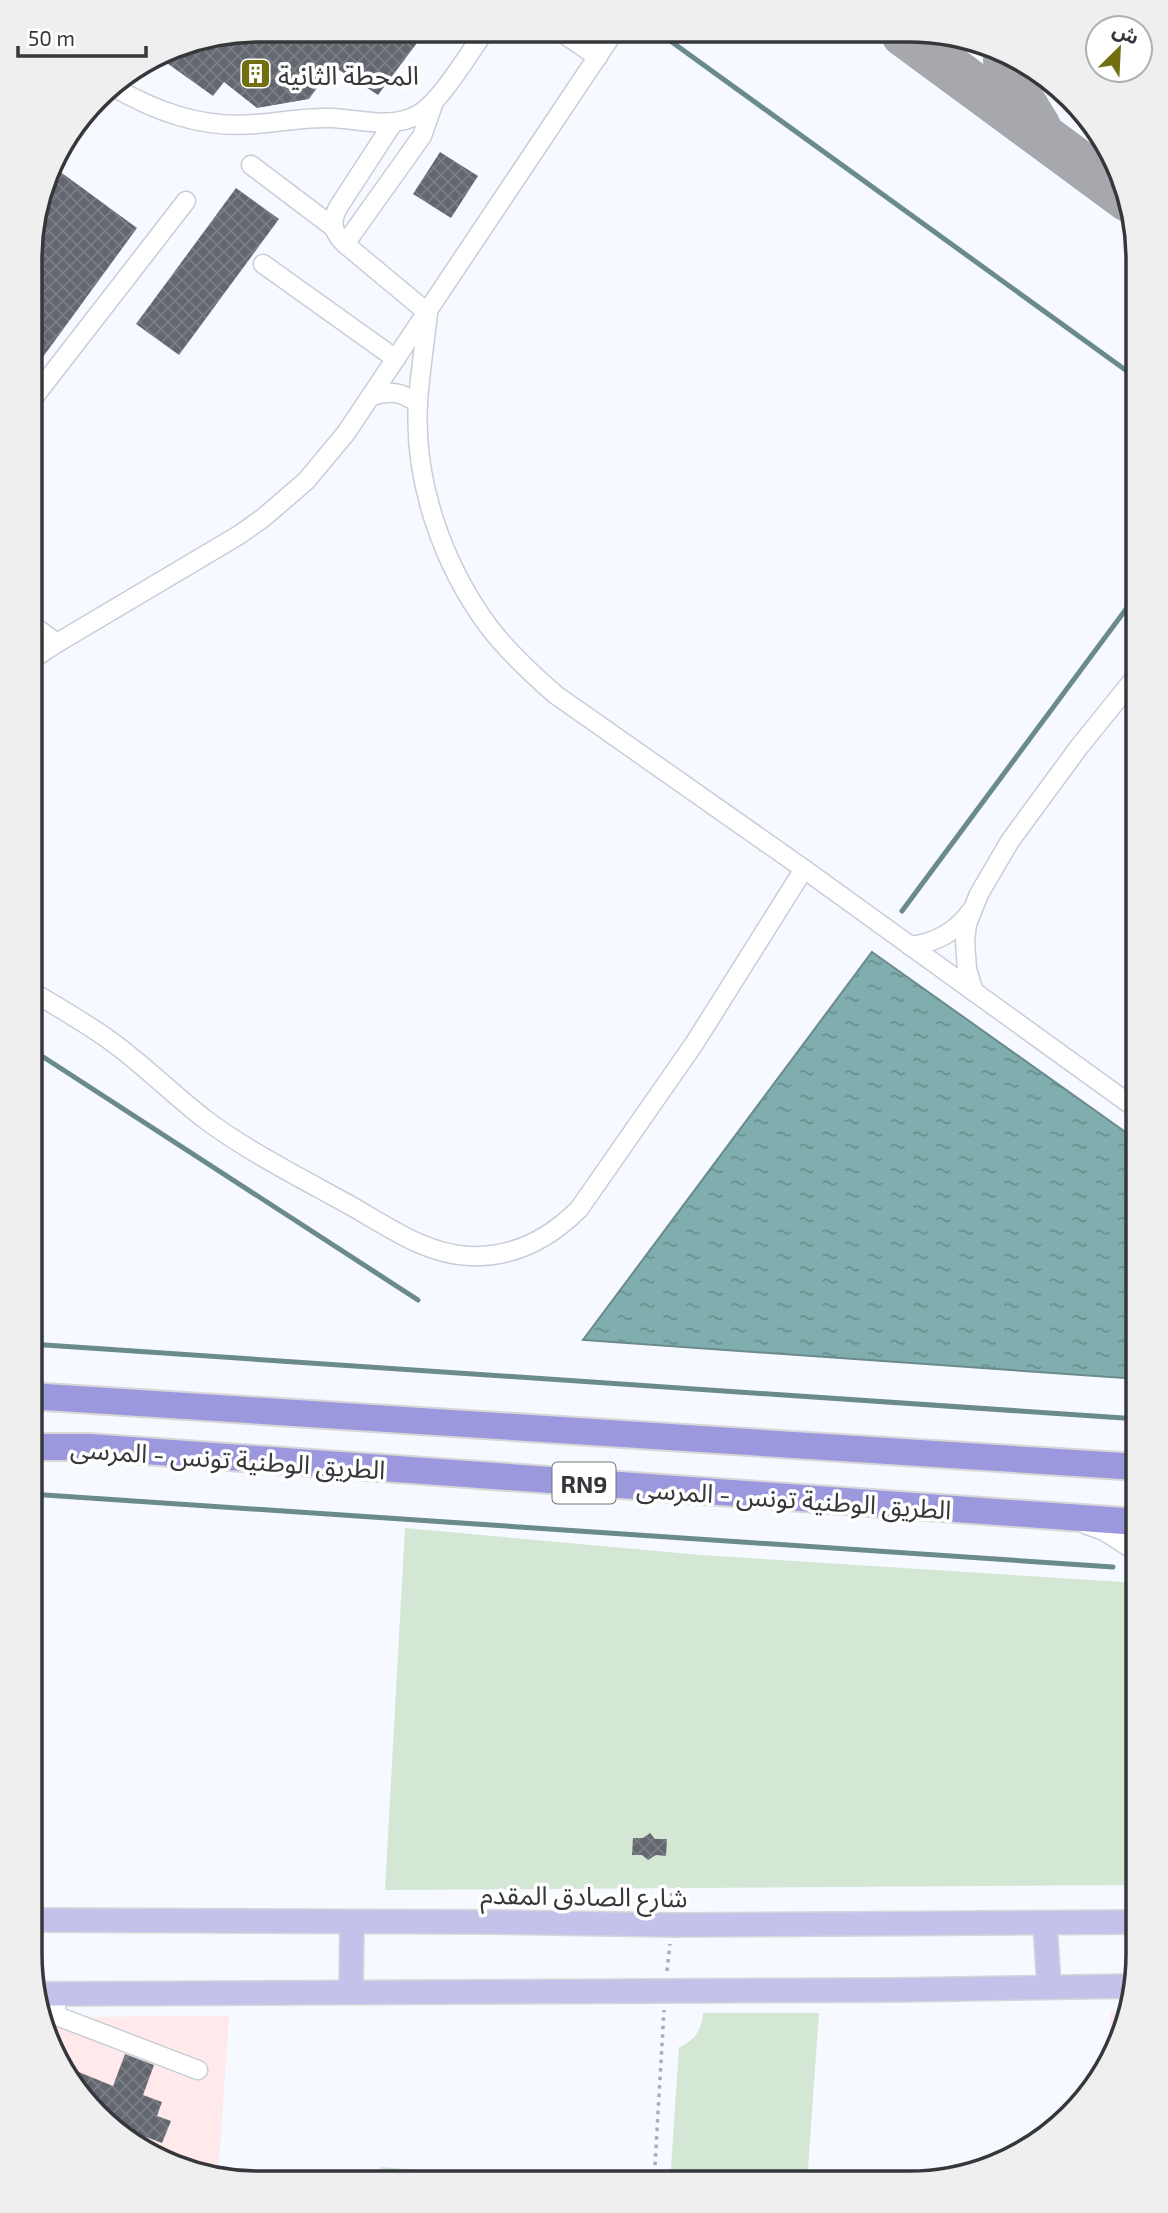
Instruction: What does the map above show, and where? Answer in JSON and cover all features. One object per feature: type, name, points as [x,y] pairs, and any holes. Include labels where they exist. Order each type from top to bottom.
[{"type":"highway","name":"الطريق الوطنية تونس - المرسى","points":[[42,1397],[1126,1466]]},
{"type":"highway","name":"الطريق الوطنية تونس - المرسى","points":[[42,1447],[89,1447],[1126,1521]]},
{"type":"main road","name":"شارع الصادق المقدم","points":[[42,1920],[672,1925],[1126,1922]]},
{"type":"main road","points":[[351,1991],[352,1922]]},
{"type":"main road","points":[[1045,1923],[1049,1986]]},
{"type":"main road","points":[[46,1994],[895,1990],[1123,1986]]},
{"type":"lane","points":[[122,91],[153,108],[194,121],[214,124],[257,124],[305,118],[393,123],[408,120],[433,102],[477,42]]},
{"type":"lane","points":[[576,42],[598,57]]},
{"type":"lane","points":[[42,653],[239,535],[306,481],[327,458],[372,396],[608,42]]},
{"type":"lane","points":[[345,244],[422,136],[433,102]]},
{"type":"lane","points":[[393,123],[333,216],[333,227],[337,237],[428,313]]},
{"type":"lane","points":[[251,165],[333,227]]},
{"type":"lane","points":[[42,388],[186,201]]},
{"type":"lane","points":[[263,264],[396,359]]},
{"type":"lane","points":[[428,313],[418,404],[420,452],[428,499],[443,544],[463,587],[489,627],[520,663],[556,695],[804,869],[1126,1101]]},
{"type":"lane","points":[[372,396],[384,392],[396,393],[418,404]]},
{"type":"lane","points":[[42,632],[57,643]]},
{"type":"lane","points":[[974,992],[965,957],[967,925],[979,894],[1010,841],[1079,747],[1126,689]]},
{"type":"lane","points":[[42,998],[98,1032],[207,1121],[284,1170],[414,1242],[432,1249],[468,1256],[496,1254],[538,1241],[566,1222],[579,1209],[694,1044],[804,869]]},
{"type":"lane","points":[[910,946],[947,935],[957,928],[972,909]]},
{"type":"lane","points":[[1067,1518],[1104,1531],[1126,1545]]},
{"type":"lane","points":[[46,1996],[57,2016],[198,2070]]},
{"type":"path","points":[[655,2171],[672,1893]]},
{"type":"shaded area","points":[[1111,2011],[1119,2011],[1109,2037]]},
{"type":"shaded area","points":[[229,2016],[219,2167],[203,2164],[150,2142],[105,2108],[79,2075],[64,2050],[52,2017]]},
{"type":"green space","points":[[405,1528],[701,1555],[1126,1582],[1126,1885],[385,1890]]},
{"type":"green space","points":[[703,2013],[819,2013],[808,2171],[671,2171],[679,2047],[697,2034]]},
{"type":"green space","points":[[381,2167],[428,2171],[381,2171]]},
{"type":"water","points":[[872,952],[1126,1132],[1126,1378],[583,1340]]},
{"type":"building","name":"المحطة الثانية","points":[[418,42],[378,95],[333,66],[309,99],[257,108],[224,82],[213,96],[166,63],[231,44]]},
{"type":"building","points":[[440,152],[478,176],[451,218],[413,194]]},
{"type":"building","points":[[61,172],[137,228],[42,358],[44,231],[49,203]]},
{"type":"building","points":[[236,188],[279,219],[179,355],[136,324]]},
{"type":"building","points":[[650,1833],[655,1839],[667,1839],[666,1856],[656,1855],[648,1860],[642,1855],[632,1855],[633,1838],[643,1838]]},
{"type":"building","points":[[125,2054],[154,2065],[143,2095],[162,2102],[157,2116],[171,2121],[162,2143],[145,2139],[105,2108],[77,2071],[113,2086]]},
{"type":"waterway","points":[[672,42],[1126,370]]},
{"type":"waterway","points":[[902,911],[1126,609]]},
{"type":"waterway","points":[[42,1056],[418,1300]]},
{"type":"waterway","points":[[42,1345],[1126,1418]]},
{"type":"waterway","points":[[42,1495],[1113,1567]]},
{"type":"taxiway","points":[[915,42],[1114,189]]},
{"type":"taxiway","points":[[1008,66],[1019,96],[1038,127]]},
{"type":"place","name":"المحطة الثانية","points":[[255,74]]}]
